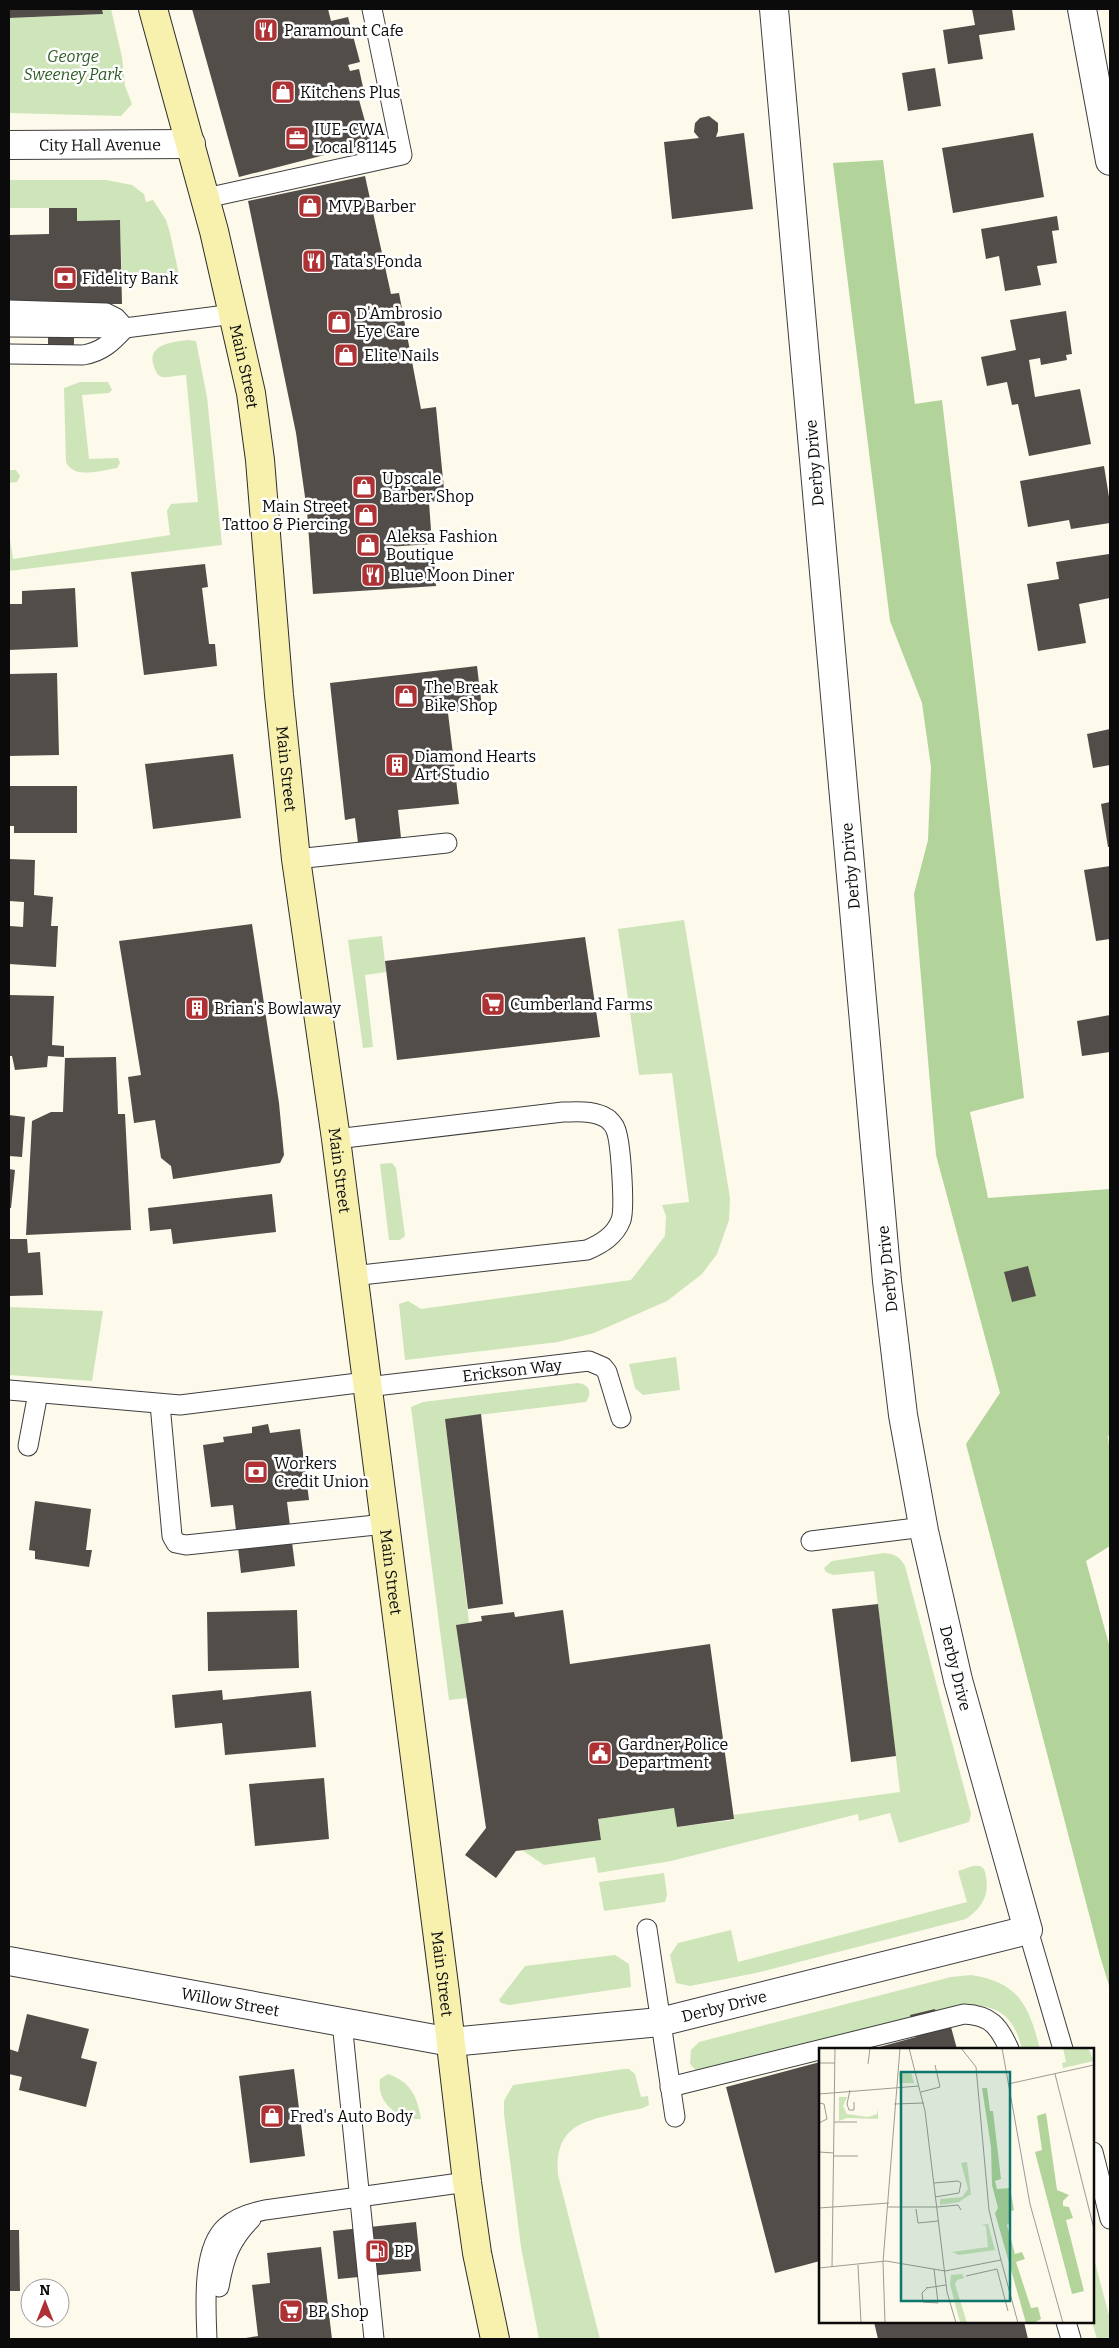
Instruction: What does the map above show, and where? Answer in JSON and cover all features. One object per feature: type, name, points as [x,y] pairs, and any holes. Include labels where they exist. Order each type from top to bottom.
[{"type":"main road","name":"Main Street","points":[[153,9],[206,198],[251,393],[260,460],[279,695],[296,859],[336,1140],[451,2042],[467,2182],[477,2253],[495,2339]]},
{"type":"street","name":"Derby Drive","points":[[451,2042],[660,2022],[1028,1930],[958,1680],[924,1526],[904,1415],[887,1281],[774,9]]},
{"type":"street","points":[[1082,9],[1107,121],[1110,162]]},
{"type":"street","name":"City Hall Avenue","points":[[9,145],[191,144]]},
{"type":"street","name":"Willow Street","points":[[9,1961],[451,2042]]},
{"type":"lane","points":[[206,198],[402,154],[372,9]]},
{"type":"lane","points":[[9,310],[100,312],[116,318],[124,328]]},
{"type":"lane","points":[[9,327],[124,328],[234,314]]},
{"type":"lane","points":[[9,354],[83,355],[94,353],[112,342],[124,328]]},
{"type":"lane","points":[[296,859],[447,843]]},
{"type":"lane","points":[[336,1140],[563,1112],[591,1112],[609,1120],[616,1128],[618,1141],[623,1198],[621,1220],[613,1234],[602,1244],[587,1250],[352,1276]]},
{"type":"lane","name":"Erickson Way","points":[[9,1390],[160,1404],[201,1404],[589,1361],[602,1366],[607,1372],[621,1418]]},
{"type":"lane","points":[[28,1446],[38,1393]]},
{"type":"lane","points":[[160,1404],[172,1536],[176,1544],[186,1545],[385,1524]]},
{"type":"lane","points":[[811,1541],[924,1526]]},
{"type":"lane","points":[[647,1929],[675,2118]]},
{"type":"lane","points":[[1028,1930],[1063,2048]]},
{"type":"lane","points":[[827,2048],[964,2014],[979,2015],[989,2021],[1000,2030],[1009,2048]]},
{"type":"lane","points":[[342,2022],[374,2339]]},
{"type":"lane","points":[[670,2087],[819,2050]]},
{"type":"lane","points":[[1094,2160],[1096,2176],[1110,2219]]},
{"type":"lane","points":[[207,2339],[207,2279],[214,2245],[225,2227],[242,2216],[282,2207],[467,2182]]},
{"type":"lane","points":[[219,2339],[216,2321],[217,2296],[223,2264],[235,2235],[254,2216],[282,2207]]},
{"type":"lane","points":[[1066,2323],[1071,2339]]},
{"type":"green space","name":"George Sweeney Park","points":[[102,9],[111,9],[122,57],[125,86],[132,104],[121,116],[9,113],[9,18],[103,14]]},
{"type":"green space","points":[[883,160],[915,404],[942,400],[1024,1098],[970,1112],[988,1198],[1110,1189],[1110,1435],[1108,1436],[1110,1455],[1110,1546],[1086,1561],[1110,1648],[1110,1989],[966,1444],[1000,1393],[936,1155],[914,894],[928,840],[931,767],[922,703],[890,621],[833,163]]},
{"type":"green space","points":[[9,180],[106,180],[132,185],[144,194],[146,202],[153,200],[166,220],[179,275],[122,276],[120,220],[77,221],[76,208],[9,208]]},
{"type":"green space","points":[[188,340],[196,341],[207,397],[222,545],[9,571],[9,533],[13,559],[170,535],[167,511],[171,504],[198,502],[186,375],[162,377],[158,375],[153,361],[153,355],[161,346]]},
{"type":"green space","points":[[80,382],[108,382],[112,390],[109,393],[82,395],[89,459],[118,458],[120,463],[117,468],[96,472],[82,472],[70,468],[66,462],[64,388]]},
{"type":"green space","points":[[9,470],[16,470],[20,476],[17,482],[9,483]]},
{"type":"green space","points":[[684,920],[730,1198],[729,1220],[717,1254],[702,1274],[667,1301],[594,1333],[558,1342],[405,1360],[399,1304],[408,1301],[421,1309],[631,1280],[665,1236],[666,1216],[662,1205],[689,1202],[672,1073],[639,1075],[618,929]]},
{"type":"green space","points":[[382,936],[386,972],[365,975],[373,1047],[363,1048],[348,940]]},
{"type":"green space","points":[[392,1163],[396,1168],[405,1236],[400,1240],[389,1240],[380,1164]]},
{"type":"green space","points":[[9,1307],[103,1311],[92,1381],[9,1375]]},
{"type":"green space","points":[[676,1357],[680,1390],[643,1395],[635,1388],[629,1364]]},
{"type":"green space","points":[[578,1383],[585,1385],[589,1390],[586,1402],[445,1419],[469,1623],[467,1698],[449,1700],[411,1407],[423,1402]]},
{"type":"green space","points":[[884,1553],[896,1556],[905,1566],[971,1814],[969,1822],[899,1843],[890,1813],[859,1821],[858,1814],[671,1861],[598,1873],[595,1857],[544,1865],[522,1850],[601,1840],[598,1819],[674,1808],[677,1827],[734,1820],[733,1815],[900,1792],[874,1571],[833,1575],[826,1572],[824,1568],[832,1561]]},
{"type":"green space","points":[[973,1866],[980,1866],[984,1869],[987,1884],[982,1903],[966,1919],[756,1973],[690,1986],[676,1983],[670,1955],[678,1943],[731,1930],[738,1962],[967,1902],[958,1871]]},
{"type":"green space","points":[[664,1873],[667,1895],[665,1902],[604,1911],[599,1882]]},
{"type":"green space","points":[[615,1955],[629,1964],[631,1987],[509,2005],[501,2003],[499,2000],[525,1966]]},
{"type":"green space","points":[[971,1975],[987,1978],[1011,1990],[1026,2009],[1040,2048],[1022,2048],[1010,2021],[997,2010],[988,2007],[966,2005],[696,2070],[690,2064],[691,2050],[699,2042],[951,1977]]},
{"type":"green space","points":[[629,2069],[635,2074],[641,2097],[648,2096],[649,2105],[598,2118],[576,2127],[561,2144],[558,2158],[558,2175],[600,2339],[539,2339],[521,2247],[504,2114],[504,2101],[513,2085]]},
{"type":"green space","points":[[388,2074],[402,2081],[412,2091],[421,2119],[405,2117],[397,2113],[385,2102],[380,2088],[380,2079]]},
{"type":"green space","points":[[1094,2259],[1110,2319],[1110,2339],[1097,2339],[1092,2323],[1094,2323]]},
{"type":"building","points":[[9,9],[102,9],[103,14],[9,18]]},
{"type":"building","points":[[192,9],[328,9],[331,21],[348,17],[360,62],[348,65],[350,71],[359,69],[363,87],[356,89],[371,143],[239,177]]},
{"type":"building","points":[[972,9],[1012,9],[1015,30],[979,35],[983,59],[948,64],[943,30],[975,25]]},
{"type":"building","points":[[935,68],[941,106],[908,111],[902,73]]},
{"type":"building","points":[[709,116],[718,123],[716,137],[744,133],[753,209],[672,219],[664,142],[699,138],[694,132],[695,123],[700,118]]},
{"type":"building","points":[[1033,133],[1044,197],[953,213],[942,148]]},
{"type":"building","points":[[365,176],[391,294],[399,293],[421,409],[436,407],[445,500],[429,502],[432,544],[387,547],[388,559],[434,557],[436,586],[313,594],[307,511],[296,433],[248,201]]},
{"type":"building","name":"Fidelity Bank","points":[[49,208],[77,208],[77,221],[120,220],[122,304],[74,304],[74,352],[48,350],[48,301],[9,302],[9,235],[49,234]]},
{"type":"building","points":[[1057,216],[1059,230],[1052,231],[1057,263],[1037,266],[1041,285],[1005,291],[999,256],[986,259],[981,229]]},
{"type":"building","points":[[1066,311],[1072,354],[1066,355],[1067,360],[1041,365],[1040,358],[1029,360],[1035,397],[1080,389],[1091,444],[1029,456],[1018,404],[1012,405],[1007,382],[987,386],[981,357],[1016,350],[1010,320]]},
{"type":"building","points":[[1104,466],[1110,503],[1110,523],[1071,529],[1069,520],[1028,527],[1020,481]]},
{"type":"building","points":[[1109,554],[1110,598],[1079,604],[1086,643],[1038,651],[1027,584],[1059,579],[1056,562]]},
{"type":"building","points":[[205,564],[208,587],[202,588],[209,644],[215,644],[217,666],[144,675],[131,572]]},
{"type":"building","points":[[75,588],[78,647],[9,650],[9,604],[22,604],[22,591]]},
{"type":"building","name":"Diamond Hearts Art Studio","points":[[477,666],[482,708],[448,713],[459,804],[398,810],[401,838],[358,843],[355,818],[345,820],[330,683]]},
{"type":"building","points":[[57,673],[59,755],[9,756],[9,674]]},
{"type":"building","points":[[1110,729],[1110,765],[1093,768],[1087,734]]},
{"type":"building","points":[[233,754],[241,818],[153,829],[145,764]]},
{"type":"building","points":[[9,786],[77,786],[77,833],[14,833],[14,826],[9,826]]},
{"type":"building","points":[[1110,802],[1110,847],[1108,847],[1101,804]]},
{"type":"building","points":[[9,859],[35,860],[34,895],[53,897],[51,926],[58,926],[56,967],[9,964],[10,926],[23,927],[24,902],[9,901]]},
{"type":"building","points":[[1110,866],[1110,939],[1096,941],[1084,870]]},
{"type":"building","name":"Brian's Bowlaway","points":[[252,924],[279,1103],[284,1155],[280,1163],[173,1179],[171,1166],[161,1158],[155,1120],[134,1123],[128,1077],[141,1075],[119,941]]},
{"type":"building","name":"Cumberland Farms","points":[[585,937],[600,1037],[397,1060],[385,961]]},
{"type":"building","points":[[9,995],[54,996],[52,1045],[64,1046],[64,1057],[48,1056],[47,1067],[15,1070],[12,1056],[9,1056]]},
{"type":"building","points":[[1110,1015],[1110,1052],[1082,1056],[1077,1021]]},
{"type":"building","points":[[116,1057],[118,1114],[125,1114],[131,1230],[26,1235],[32,1121],[51,1112],[63,1112],[65,1058]]},
{"type":"building","points":[[9,1115],[25,1117],[22,1157],[9,1156]]},
{"type":"building","points":[[9,1169],[15,1170],[11,1208],[9,1208]]},
{"type":"building","points":[[272,1194],[276,1232],[173,1244],[171,1229],[150,1231],[148,1208]]},
{"type":"building","points":[[9,1239],[27,1239],[28,1253],[40,1252],[43,1295],[9,1296]]},
{"type":"building","points":[[1028,1266],[1036,1296],[1012,1302],[1004,1272]]},
{"type":"building","points":[[481,1414],[503,1604],[468,1609],[445,1419]]},
{"type":"building","name":"Workers Credit Union","points":[[268,1424],[270,1433],[300,1429],[309,1500],[287,1502],[295,1566],[241,1573],[233,1505],[211,1507],[203,1445],[224,1442],[223,1437],[252,1433],[252,1427]]},
{"type":"building","points":[[35,1501],[91,1509],[86,1550],[92,1550],[89,1567],[35,1559],[35,1551],[29,1550]]},
{"type":"building","points":[[878,1604],[896,1756],[851,1762],[832,1609]]},
{"type":"building","points":[[297,1610],[299,1668],[208,1671],[207,1612]]},
{"type":"building","name":"Gardner Police Department","points":[[563,1610],[570,1664],[710,1644],[734,1819],[677,1827],[674,1808],[598,1819],[601,1840],[516,1851],[496,1878],[465,1855],[486,1828],[456,1625],[482,1621],[481,1616],[514,1612],[515,1617]]},
{"type":"building","points":[[222,1690],[223,1700],[311,1691],[316,1747],[225,1755],[222,1723],[175,1728],[172,1695]]},
{"type":"building","points":[[324,1778],[329,1839],[255,1846],[249,1784]]},
{"type":"building","points":[[935,2009],[940,2030],[951,2027],[957,2048],[876,2048],[916,2037],[910,2015]]},
{"type":"building","points":[[27,2014],[89,2029],[81,2058],[97,2062],[86,2107],[19,2090],[22,2077],[9,2074],[9,2049],[18,2052]]},
{"type":"building","points":[[819,2062],[819,2261],[775,2273],[726,2087]]},
{"type":"building","name":"Fred's Auto Body","points":[[294,2069],[305,2156],[250,2163],[239,2076]]},
{"type":"building","name":"BP","points":[[416,2222],[421,2271],[338,2279],[333,2231]]},
{"type":"building","points":[[9,2230],[19,2230],[20,2291],[9,2291]]},
{"type":"building","name":"BP Shop","points":[[321,2247],[332,2339],[240,2339],[258,2336],[252,2285],[270,2283],[267,2253]]},
{"type":"building","points":[[874,2323],[1024,2323],[1028,2339],[878,2339]]},
{"type":"place","name":"Paramount Cafe","points":[[266,30]]},
{"type":"place","name":"Kitchens Plus","points":[[283,92]]},
{"type":"place","name":"IUE-CWA Local 81145","points":[[297,138]]},
{"type":"place","name":"MVP Barber","points":[[310,206]]},
{"type":"place","name":"Tata's Fonda","points":[[314,261]]},
{"type":"place","name":"Fidelity Bank","points":[[65,278]]},
{"type":"place","name":"D'Ambrosio Eye Care","points":[[339,322]]},
{"type":"place","name":"Elite Nails","points":[[346,355]]},
{"type":"place","name":"Upscale Barber Shop","points":[[364,487]]},
{"type":"place","name":"Main Street Tattoo & Piercing","points":[[366,515]]},
{"type":"place","name":"Aleksa Fashion Boutique","points":[[368,545]]},
{"type":"place","name":"Blue Moon Diner","points":[[373,575]]},
{"type":"place","name":"The Break Bike Shop","points":[[406,696]]},
{"type":"place","name":"Diamond Hearts Art Studio","points":[[397,765]]},
{"type":"place","name":"Cumberland Farms","points":[[493,1004]]},
{"type":"place","name":"Brian's Bowlaway","points":[[197,1008]]},
{"type":"place","name":"Workers Credit Union","points":[[256,1472]]},
{"type":"place","name":"Gardner Police Department","points":[[600,1753]]},
{"type":"place","name":"Fred's Auto Body","points":[[272,2116]]},
{"type":"place","name":"BP","points":[[377,2251]]},
{"type":"place","name":"BP Shop","points":[[291,2311]]}]
